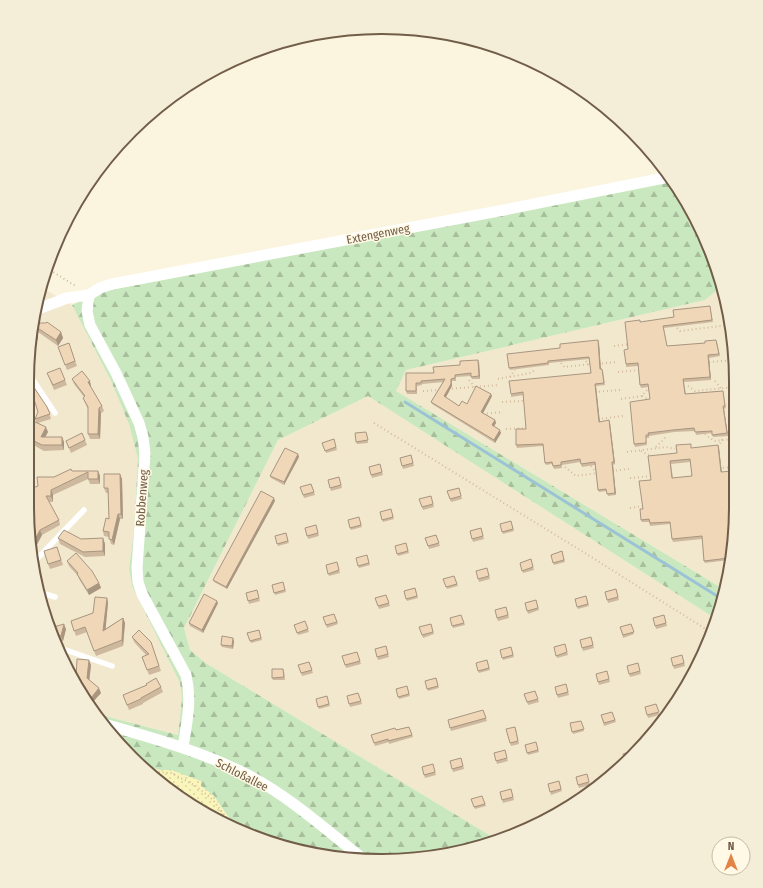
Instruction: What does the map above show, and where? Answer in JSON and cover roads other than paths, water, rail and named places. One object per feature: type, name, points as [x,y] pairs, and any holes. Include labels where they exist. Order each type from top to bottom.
[{"type":"street","name":"Extengenweg","points":[[90,295],[100,288],[112,284],[496,212],[663,178]]},
{"type":"street","points":[[43,307],[67,298],[90,295]]},
{"type":"street","name":"Robbenweg","points":[[90,295],[87,310],[90,325],[119,380],[139,423],[143,437],[145,454],[137,568],[138,582],[142,594],[186,674],[189,689],[190,708],[183,747]]},
{"type":"street","name":"Schloßallee","points":[[113,727],[183,747],[248,775],[302,810],[355,853]]},
{"type":"lane","points":[[34,382],[55,413]]},
{"type":"lane","points":[[38,558],[84,510]]},
{"type":"lane","points":[[45,594],[55,596]]},
{"type":"lane","points":[[65,650],[112,666]]},
{"type":"waterway","points":[[405,402],[717,596]]}]
